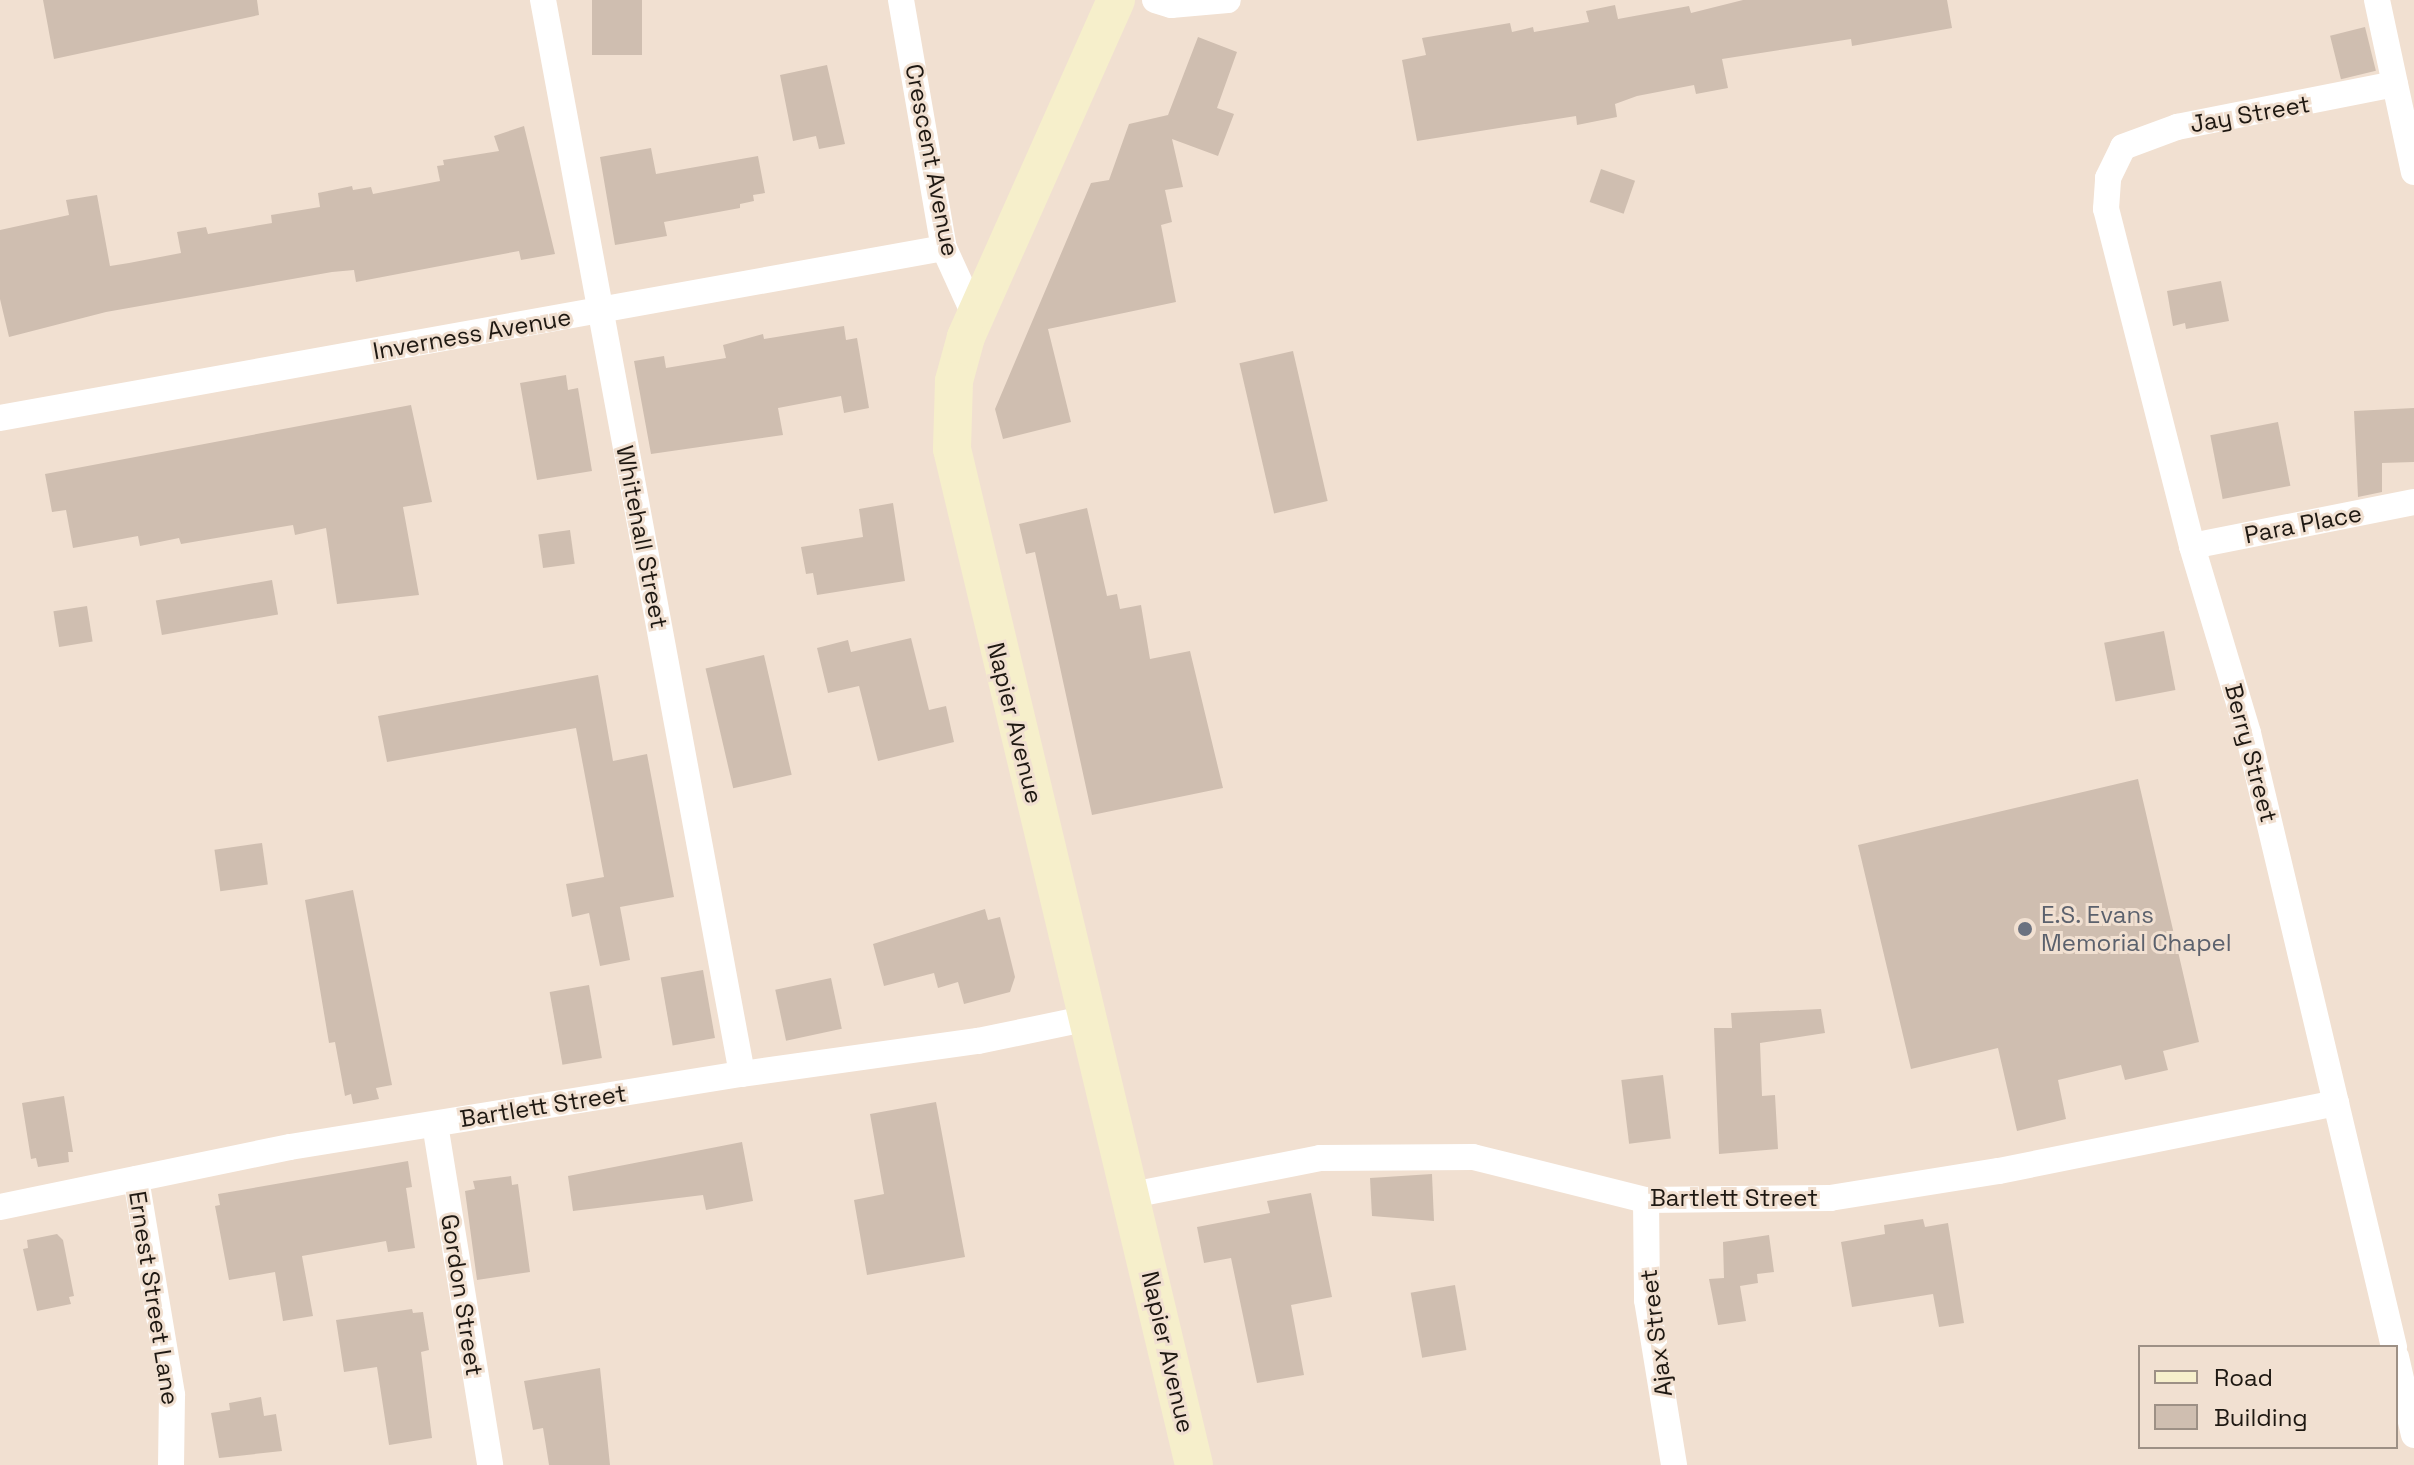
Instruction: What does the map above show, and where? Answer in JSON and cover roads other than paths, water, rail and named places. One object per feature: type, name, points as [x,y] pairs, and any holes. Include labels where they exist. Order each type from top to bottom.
[{"type":"street","name":"Whitehall Street","points":[[543,0],[742,1074]]},
{"type":"street","name":"Crescent Avenue","points":[[901,0],[944,248],[975,316]]},
{"type":"street","name":"Napier Avenue","points":[[1116,0],[975,316],[954,381],[952,449],[957,486],[1132,1195],[1194,1465]]},
{"type":"street","points":[[1155,0],[1171,5],[1228,0]]},
{"type":"street","points":[[2377,0],[2414,172]]},
{"type":"street","name":"Jay Street","points":[[2115,163],[2123,147],[2177,127],[2395,84]]},
{"type":"street","name":"Berry Street","points":[[2115,163],[2108,178],[2106,209],[2192,546],[2248,733],[2394,1345]]},
{"type":"street","name":"Inverness Avenue","points":[[0,418],[944,248]]},
{"type":"street","name":"Para Place","points":[[2192,546],[2414,502]]},
{"type":"street","name":"Bartlett Street","points":[[0,1207],[435,1124],[742,1074],[978,1041],[1089,1018]]},
{"type":"street","name":"Bartlett Street","points":[[1132,1195],[1320,1158],[1473,1157],[1646,1200],[1830,1198],[1999,1171],[2336,1103]]},
{"type":"street","name":"Gordon Street","points":[[435,1124],[490,1465]]},
{"type":"street","name":"Ernest Street Lane","points":[[136,1179],[172,1395],[171,1465]]},
{"type":"street","name":"Ajax Street","points":[[1646,1200],[1647,1300],[1674,1465]]},
{"type":"street","points":[[2398,1366],[2414,1435]]},
{"type":"place","name":"E.S. Evans Memorial Chapel","points":[[2025,929]]}]
